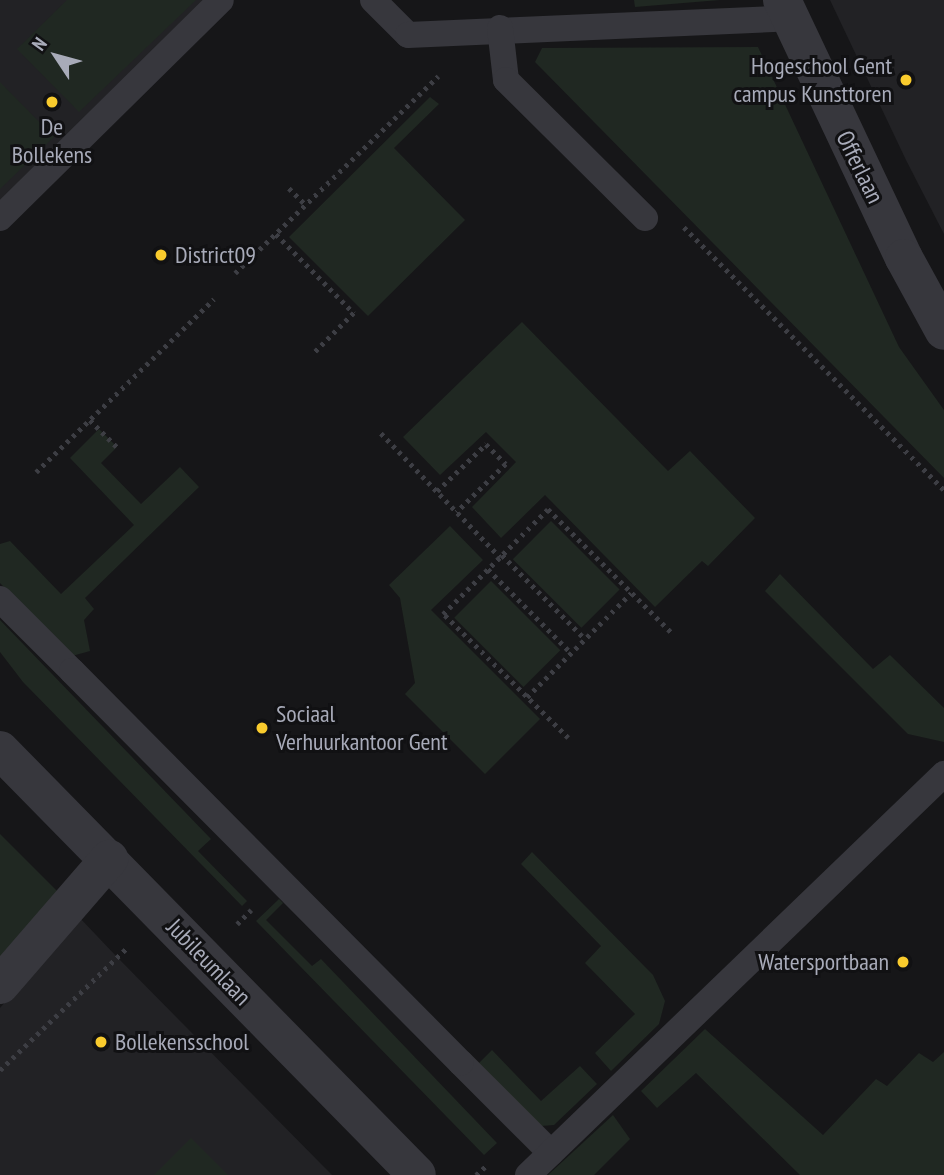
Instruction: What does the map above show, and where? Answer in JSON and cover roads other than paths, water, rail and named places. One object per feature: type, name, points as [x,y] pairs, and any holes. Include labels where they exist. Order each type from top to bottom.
[{"type":"street","name":"Offerlaan","points":[[786,9],[944,331]]},
{"type":"street","name":"Jubileumlaan","points":[[0,750],[417,1175]]},
{"type":"street","points":[[0,985],[109,859]]},
{"type":"lane","points":[[0,218],[221,0]]},
{"type":"lane","points":[[373,0],[408,35],[786,9]]},
{"type":"lane","points":[[493,28],[506,80],[645,218]]},
{"type":"lane","points":[[0,599],[551,1153]]},
{"type":"lane","points":[[528,1175],[944,774]]},
{"type":"place","name":"Hogeschool Gent campus Kunsttoren","points":[[906,80]]},
{"type":"place","name":"De Bollekens","points":[[52,102]]},
{"type":"place","name":"District09","points":[[161,255]]},
{"type":"place","name":"Sociaal Verhuurkantoor Gent","points":[[262,728]]},
{"type":"place","name":"Watersportbaan","points":[[903,962]]},
{"type":"place","name":"Bollekensschool","points":[[101,1042]]}]
